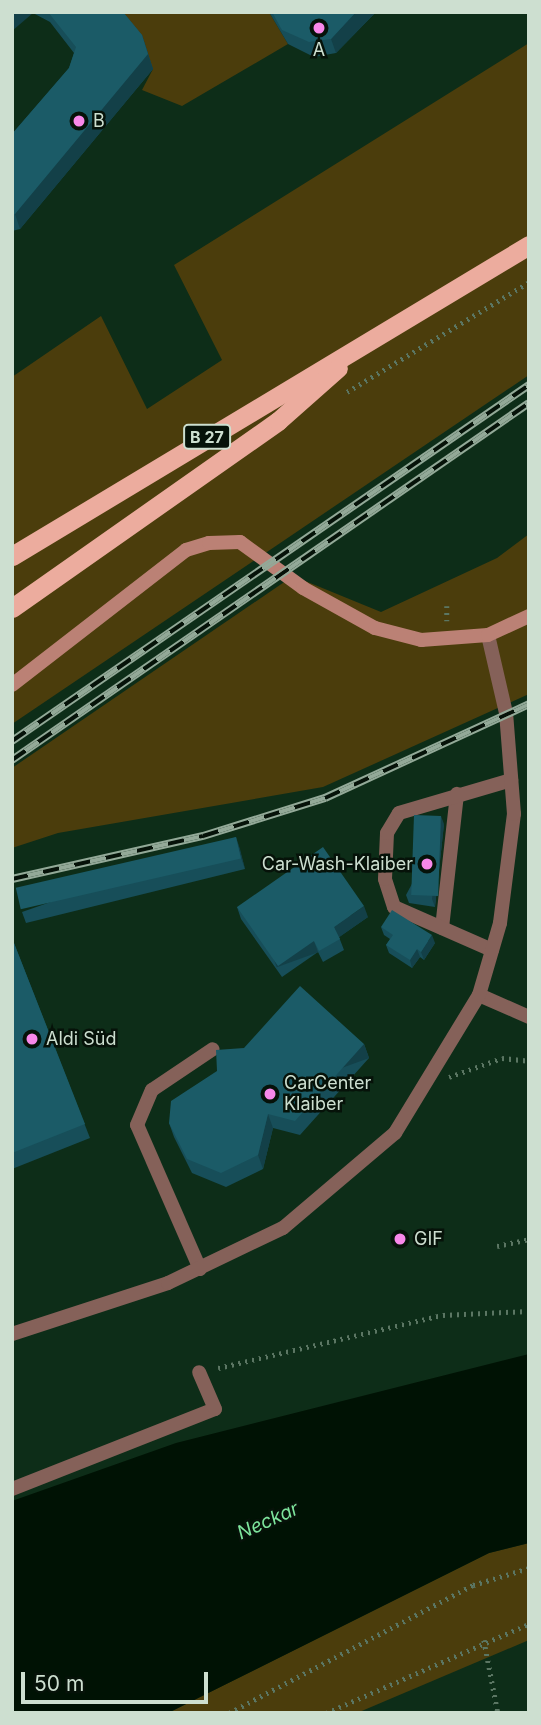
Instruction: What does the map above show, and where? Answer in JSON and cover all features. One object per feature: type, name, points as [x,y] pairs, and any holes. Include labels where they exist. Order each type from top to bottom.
[{"type":"highway","name":"B 27","points":[[12,556],[376,335],[529,246]]},
{"type":"highway","points":[[12,608],[278,421],[376,335]]},
{"type":"highway","points":[[12,544],[38,540]]},
{"type":"main road","points":[[12,685],[186,550],[209,543],[240,542],[303,588],[375,628],[421,640],[488,635],[529,616]]},
{"type":"street","points":[[12,1334],[200,1269],[283,1228],[338,1186],[395,1133],[436,1070],[479,995],[492,950],[509,864],[511,780],[506,713],[488,635]]},
{"type":"street","points":[[492,950],[394,908],[385,879],[387,833],[399,814],[457,794],[511,780]]},
{"type":"street","points":[[442,929],[457,794]]},
{"type":"street","points":[[479,995],[529,1017]]},
{"type":"street","points":[[200,1269],[137,1125],[152,1090],[213,1049]]},
{"type":"street","points":[[12,1489],[215,1409],[199,1373]]},
{"type":"path","points":[[436,1070],[457,1077],[502,1058],[529,1061]]},
{"type":"path","points":[[496,1246],[529,1239]]},
{"type":"path","points":[[199,1373],[443,1315],[529,1311]]},
{"type":"path","points":[[229,1713],[473,1585],[529,1568]]},
{"type":"path","points":[[326,1713],[485,1640],[529,1624]]},
{"type":"path","points":[[485,1640],[498,1713]]},
{"type":"shaded area","points":[[117,12],[269,12],[288,44],[182,106],[142,90],[153,69]]},
{"type":"shaded area","points":[[529,43],[529,375],[12,724],[12,377],[101,316],[147,409],[222,360],[174,265]]},
{"type":"shaded area","points":[[529,534],[529,694],[323,787],[58,833],[12,848],[12,768],[293,576],[381,612],[497,558]]},
{"type":"shaded area","points":[[529,1543],[529,1640],[357,1713],[168,1713],[489,1553]]},
{"type":"water","name":"Neckar","points":[[529,1354],[529,1543],[489,1553],[168,1713],[12,1713],[12,1501],[176,1443]]},
{"type":"building","name":"B","points":[[48,12],[123,12],[142,35],[148,54],[12,215],[12,134],[69,68],[76,47]]},
{"type":"building","points":[[272,12],[356,12],[331,39],[309,42],[282,30]]},
{"type":"building","name":"Car-Wash-Klaiber","points":[[414,815],[441,816],[438,896],[411,895]]},
{"type":"building","points":[[236,837],[241,858],[21,909],[16,888]]},
{"type":"building","points":[[323,847],[364,906],[334,927],[340,939],[319,951],[314,941],[278,966],[237,907]]},
{"type":"building","points":[[392,910],[432,935],[421,952],[417,949],[410,960],[386,945],[393,935],[381,927]]},
{"type":"building","name":"Aldi Süd","points":[[12,938],[85,1124],[12,1153]]},
{"type":"building","name":"CarCenter Klaiber","points":[[300,986],[364,1044],[295,1121],[268,1114],[258,1155],[221,1173],[187,1159],[169,1123],[171,1101],[217,1071],[216,1050],[244,1048]]},
{"type":"railway","points":[[12,741],[529,385]]},
{"type":"railway","points":[[12,760],[529,403]]},
{"type":"railway","points":[[12,879],[203,836],[325,798],[529,704]]},
{"type":"place","name":"A","points":[[319,28]]},
{"type":"place","name":"B","points":[[79,121]]},
{"type":"place","name":"Car-Wash-Klaiber","points":[[427,864]]},
{"type":"place","name":"Aldi Süd","points":[[32,1039]]},
{"type":"place","name":"CarCenter Klaiber","points":[[270,1094]]},
{"type":"place","name":"GIF","points":[[400,1239]]}]
